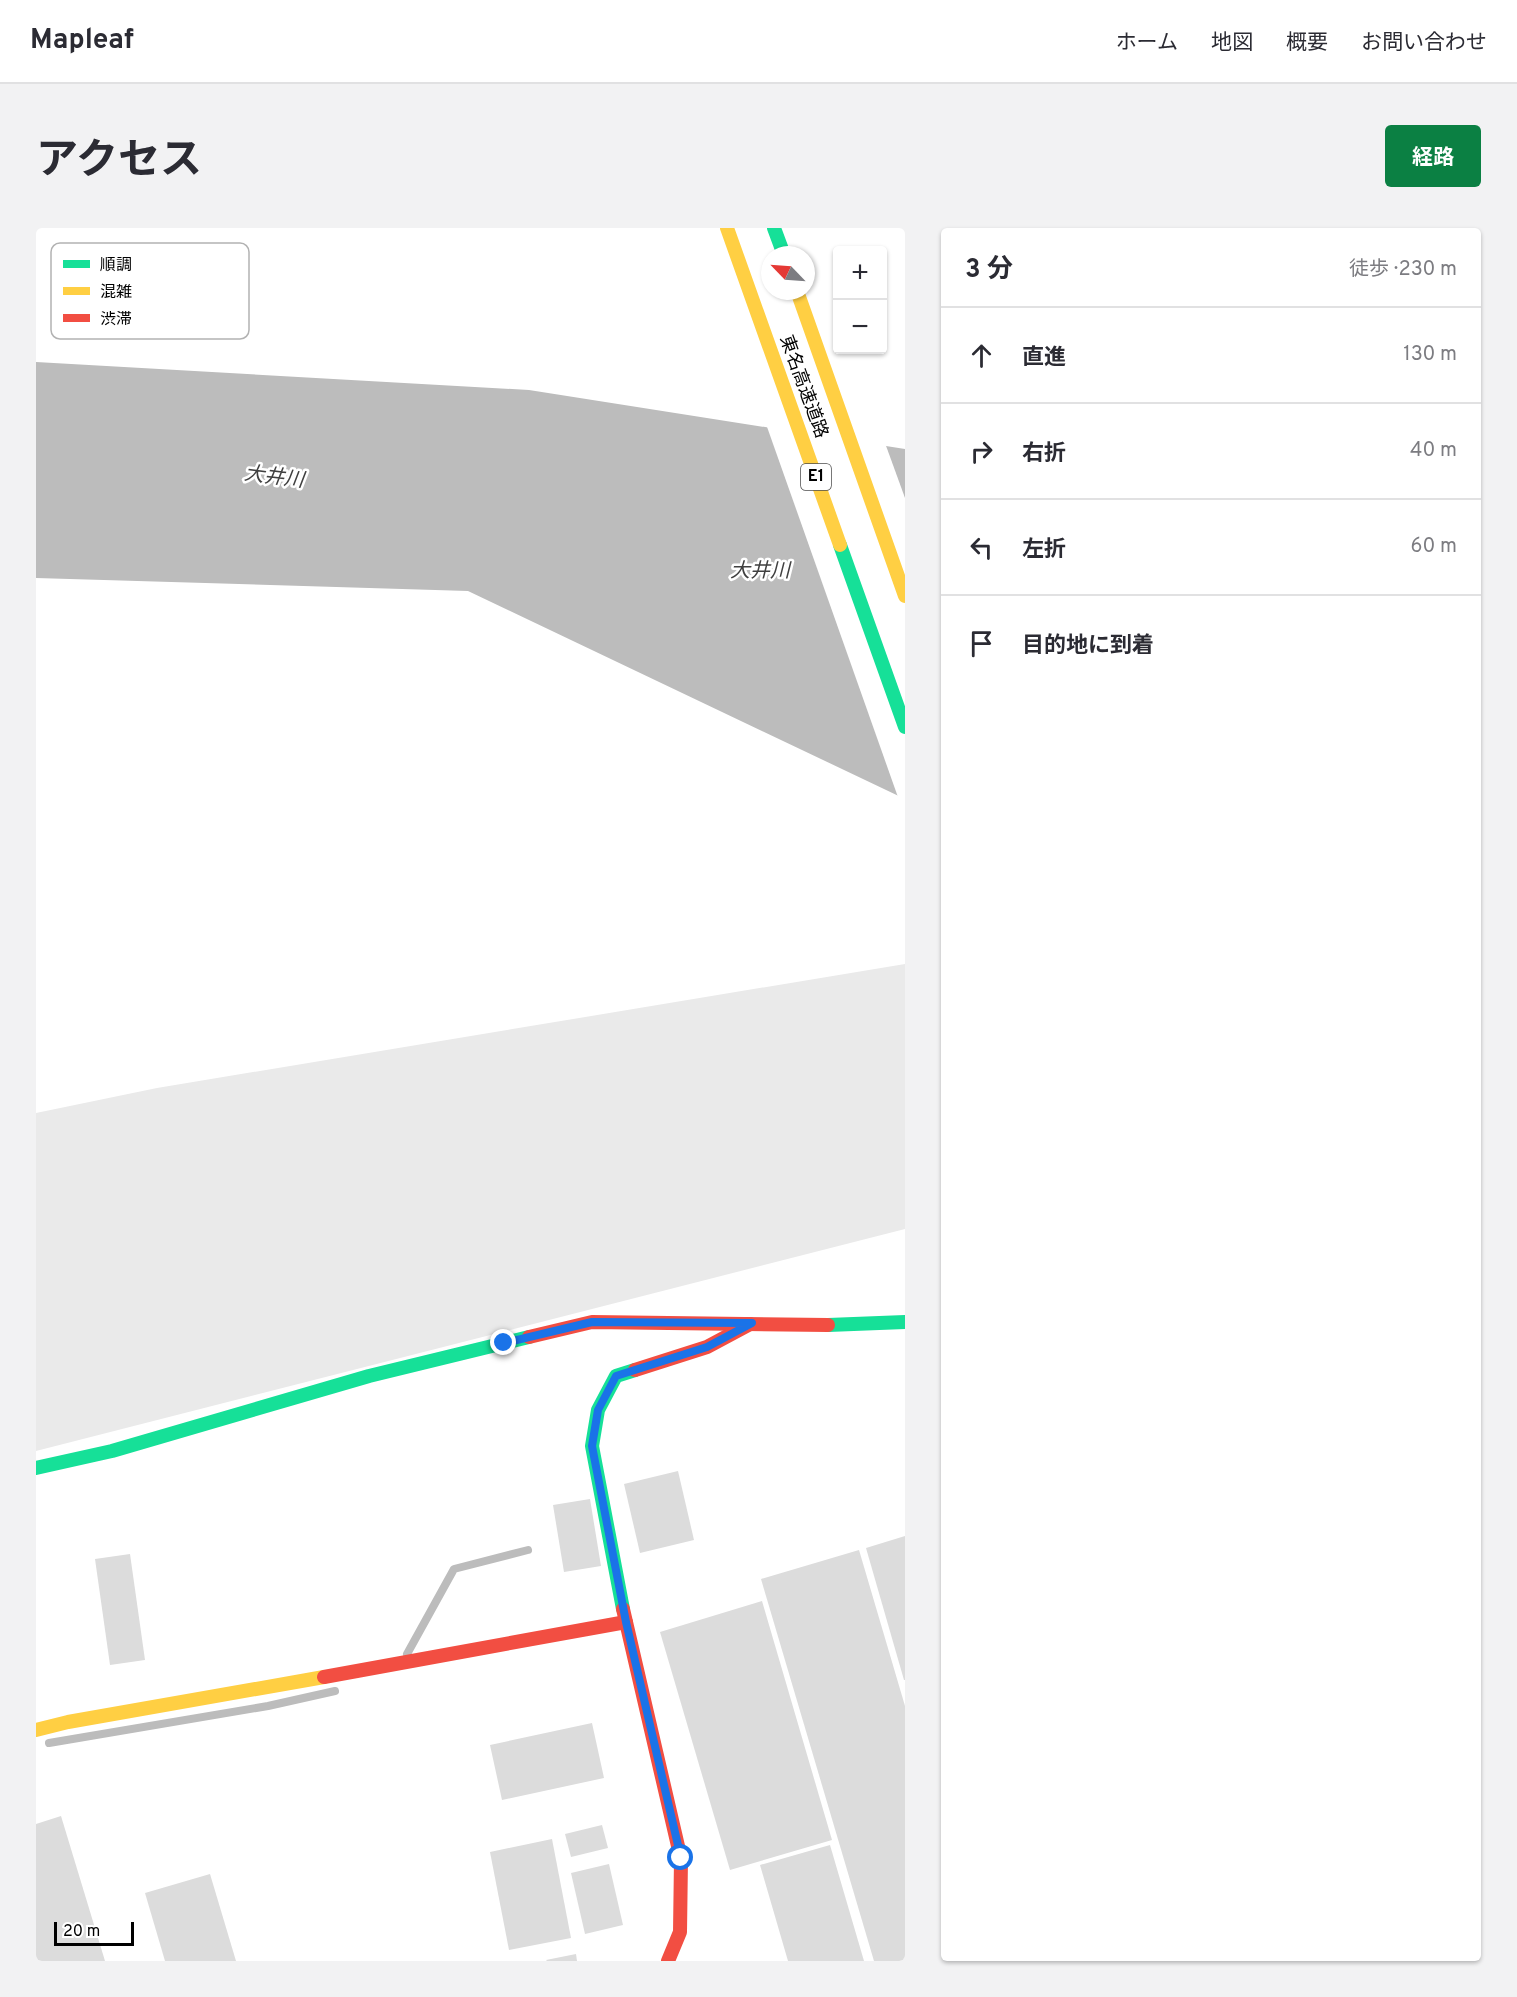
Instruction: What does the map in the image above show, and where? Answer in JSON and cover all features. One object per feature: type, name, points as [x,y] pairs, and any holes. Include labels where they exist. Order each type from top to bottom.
[{"type":"main road","name":"東名高速道路","points":[[727,228],[905,727]]},
{"type":"main road","points":[[774,228],[781,246]]},
{"type":"main road","name":"東名高速道路","points":[[800,300],[905,596]]},
{"type":"main road","points":[[36,1468],[112,1451],[369,1376],[592,1322],[819,1325],[905,1322]]},
{"type":"main road","points":[[669,1961],[680,1932],[681,1858],[626,1622],[592,1446],[598,1410],[616,1376],[707,1347],[752,1323]]},
{"type":"main road","points":[[36,1730],[626,1622]]},
{"type":"shaded area","points":[[905,964],[905,1229],[36,1451],[36,1113],[157,1088]]},
{"type":"water","name":"大井川","points":[[36,362],[529,390],[905,449],[905,799],[468,591],[36,578]]},
{"type":"pier","points":[[766,424],[885,443],[905,498],[905,802],[899,800]]},
{"type":"building","points":[[678,1471],[694,1540],[640,1553],[624,1484]]},
{"type":"building","points":[[590,1499],[601,1566],[564,1572],[553,1505]]},
{"type":"building","points":[[905,1536],[905,1680],[904,1680],[866,1548]]},
{"type":"building","points":[[859,1550],[905,1706],[905,1961],[874,1961],[761,1579]]},
{"type":"building","points":[[130,1554],[145,1660],[110,1665],[95,1559]]},
{"type":"building","points":[[762,1601],[832,1840],[730,1870],[660,1632]]},
{"type":"building","points":[[592,1723],[604,1778],[502,1800],[490,1745]]},
{"type":"building","points":[[61,1816],[105,1961],[36,1961],[36,1824]]},
{"type":"building","points":[[602,1825],[608,1848],[571,1857],[565,1834]]},
{"type":"building","points":[[552,1839],[571,1938],[509,1950],[490,1852]]},
{"type":"building","points":[[830,1845],[864,1961],[788,1961],[760,1865]]},
{"type":"building","points":[[609,1864],[623,1925],[585,1934],[571,1873]]},
{"type":"building","points":[[210,1874],[236,1961],[165,1961],[145,1893]]},
{"type":"building","points":[[576,1954],[577,1961],[546,1960]]},
{"type":"waterway","points":[[407,1654],[454,1569],[528,1550]]},
{"type":"waterway","points":[[49,1743],[268,1706],[335,1691]]},
{"type":"traffic: fast","points":[[774,228],[781,246]]},
{"type":"traffic: fast","points":[[840,545],[905,727]]},
{"type":"traffic: fast","points":[[828,1325],[905,1322]]},
{"type":"traffic: fast","points":[[36,1468],[112,1451],[369,1376],[529,1337]]},
{"type":"traffic: fast","points":[[623,1609],[592,1446],[598,1410],[616,1376],[635,1370]]},
{"type":"traffic: slow","points":[[727,228],[840,545]]},
{"type":"traffic: slow","points":[[800,300],[905,596]]},
{"type":"traffic: slow","points":[[36,1730],[68,1722],[324,1677]]},
{"type":"traffic: jam","points":[[529,1337],[592,1322],[828,1325]]},
{"type":"traffic: jam","points":[[635,1370],[707,1347],[750,1324]]},
{"type":"traffic: jam","points":[[623,1609],[681,1859],[680,1932],[668,1961]]},
{"type":"traffic: jam","points":[[324,1677],[626,1622]]},
{"type":"route","points":[[504,1343],[592,1322],[752,1323],[707,1347],[616,1376],[598,1410],[592,1446],[626,1622],[681,1858]]}]
